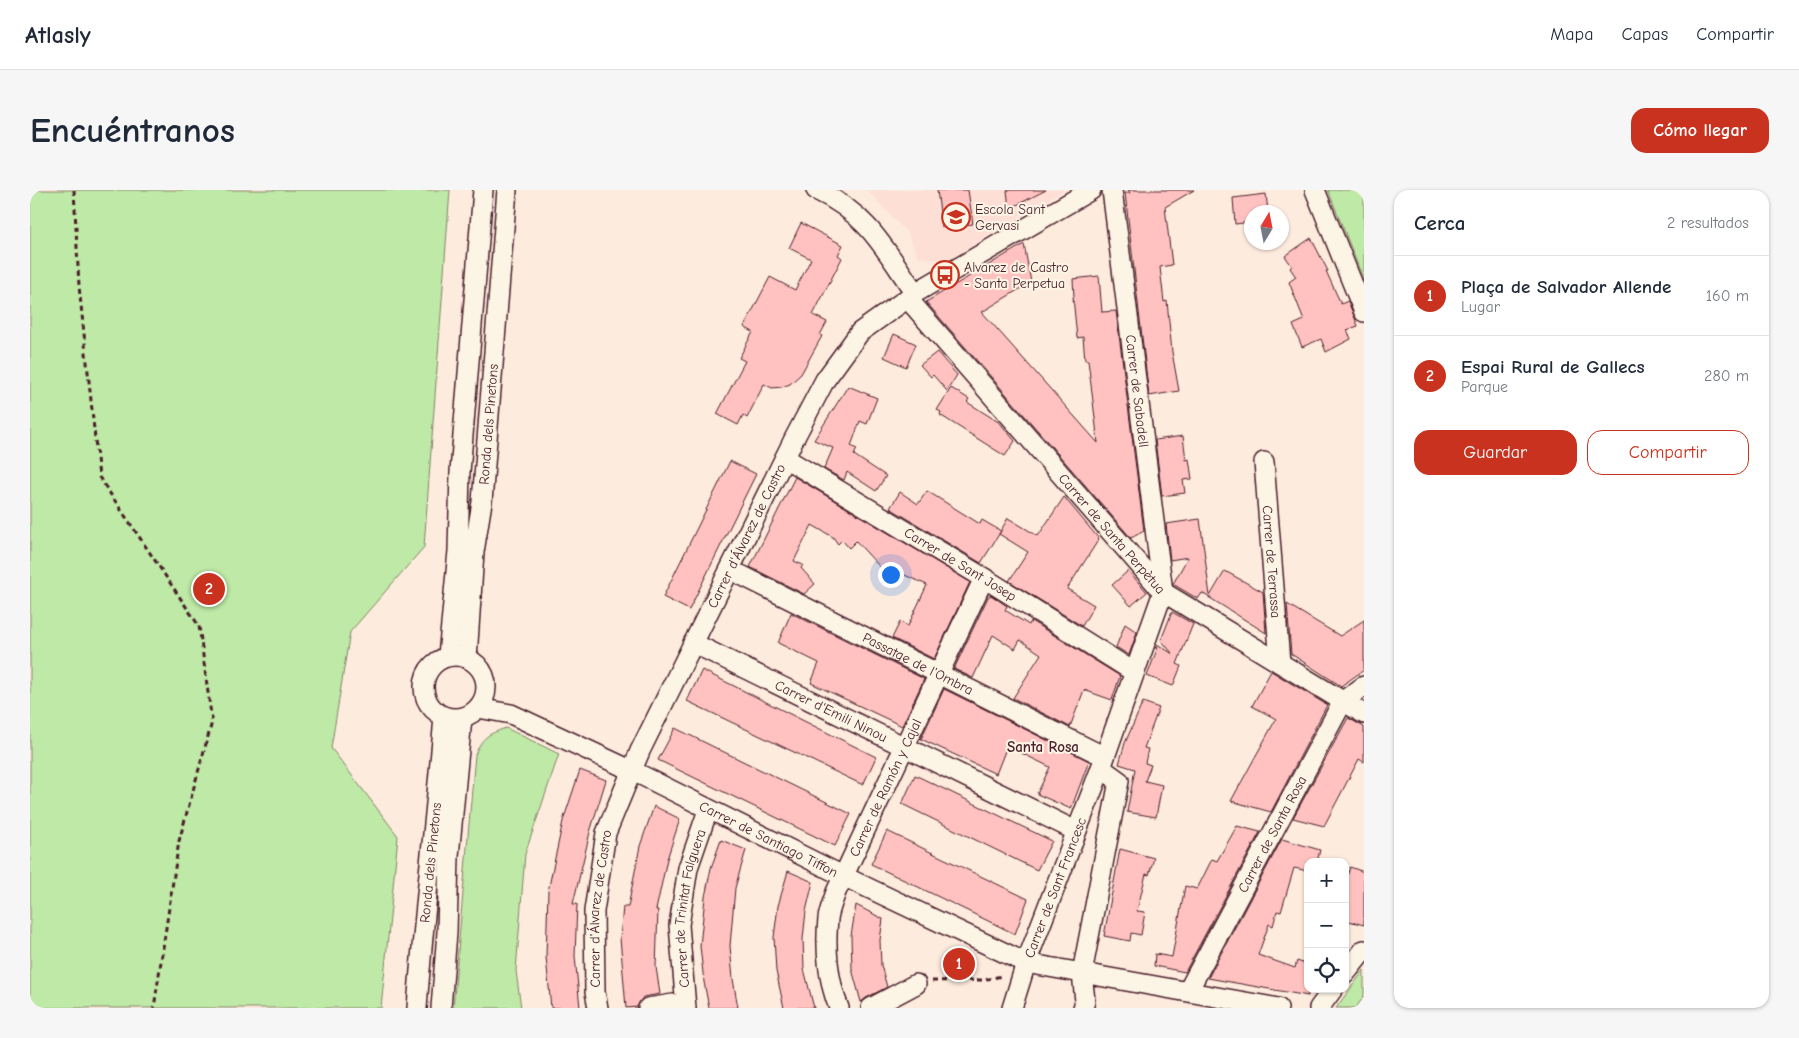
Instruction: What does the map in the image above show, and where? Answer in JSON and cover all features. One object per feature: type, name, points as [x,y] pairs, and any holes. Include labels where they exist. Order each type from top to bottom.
[{"type":"street","name":"Ronda dels Pinetons","points":[[457,657],[460,472],[483,190]]},
{"type":"street","name":"Ronda dels Pinetons","points":[[457,657],[483,492],[508,190]]},
{"type":"street","name":"Carrer de Santa Perpètua","points":[[816,190],[834,198],[857,215],[874,234],[911,296],[1162,592],[1364,714]]},
{"type":"street","name":"Carrer d'Álvarez de Castro","points":[[598,1008],[595,992],[594,911],[606,833],[640,751],[825,380],[860,332],[911,296],[1091,190]]},
{"type":"street","name":"Carrer de Sabadell","points":[[1112,190],[1162,592]]},
{"type":"street","points":[[1315,190],[1364,312]]},
{"type":"street","name":"Carrer de Sant Josep","points":[[785,458],[984,578],[1134,672]]},
{"type":"street","name":"Carrer de Terrassa","points":[[1264,462],[1280,663]]},
{"type":"street","name":"Passatge de l'Ombra","points":[[741,576],[938,674],[1098,760]]},
{"type":"street","name":"Carrer de Ramón y Cajal","points":[[839,1008],[830,973],[827,947],[828,917],[836,892],[984,578]]},
{"type":"street","name":"Carrer de Sant Francesc","points":[[1012,1008],[1026,963],[1076,831],[1098,760],[1134,672],[1162,592]]},
{"type":"street","name":"Carrer d'Emili Ninou","points":[[693,643],[1076,831]]},
{"type":"street","points":[[457,657],[481,670],[485,678],[485,694],[461,714],[436,712],[425,698],[423,690],[424,681],[432,665],[440,660],[457,657]]},
{"type":"street","name":"Carrer de Santiago Tiffon","points":[[485,678],[494,696],[511,714],[1026,963],[1278,1008]]},
{"type":"street","name":"Carrer de Santa Rosa","points":[[1188,992],[1343,701],[1364,686]]},
{"type":"street","name":"Ronda dels Pinetons","points":[[417,1008],[432,853],[461,714]]},
{"type":"street","name":"Ronda dels Pinetons","points":[[441,1008],[447,932],[449,856],[461,714]]},
{"type":"street","name":"Carrer de Santiago Tiffon","points":[[461,714],[511,714]]},
{"type":"street","points":[[1084,1008],[1082,973],[1119,781],[1098,760]]},
{"type":"street","name":"Carrer de Trinitat Falguera","points":[[679,1006],[679,925],[688,868],[708,810]]},
{"type":"street","points":[[1349,969],[1364,950]]},
{"type":"street","points":[[871,1008],[916,984]]},
{"type":"street","points":[[1319,1008],[1331,993]]},
{"type":"street","points":[[648,1008],[679,1006]]},
{"type":"path","points":[[74,190],[79,286],[99,476],[199,626],[212,722],[179,841],[154,1008]]},
{"type":"path","points":[[916,984],[934,980],[983,980],[1002,976]]},
{"type":"shaded area","name":"Escola Sant Gervasi","points":[[867,190],[1064,190],[946,261],[918,257],[908,234]]},
{"type":"green space","points":[[30,190],[450,190],[424,547],[350,632],[331,748],[398,836],[381,1008],[30,1008]]},
{"type":"green space","points":[[1328,190],[1364,190],[1364,281],[1361,273]]},
{"type":"green space","points":[[506,728],[559,754],[525,854],[516,971],[521,1008],[453,1008],[475,755],[486,737]]},
{"type":"green space","points":[[1364,970],[1364,996],[1356,1008],[1336,1008],[1349,993]]},
{"type":"building","points":[[937,190],[968,190],[973,224],[942,227]]},
{"type":"building","points":[[1007,190],[1046,190],[1009,209]]},
{"type":"building","points":[[1128,190],[1194,190],[1165,207],[1172,265],[1160,267],[1164,302],[1167,301],[1172,352],[1179,391],[1149,396],[1125,193],[1130,193]]},
{"type":"building","points":[[1266,194],[1267,205],[1244,205],[1244,223],[1235,224],[1233,198]]},
{"type":"building","points":[[801,223],[843,245],[838,255],[842,258],[813,315],[827,322],[820,335],[822,336],[801,374],[790,384],[782,387],[772,388],[764,384],[747,418],[743,415],[738,425],[717,414],[745,361],[739,358],[753,332],[744,327],[770,277],[795,290],[811,259],[789,248]]},
{"type":"building","points":[[1311,238],[1328,271],[1326,271],[1341,304],[1348,301],[1358,326],[1347,330],[1351,339],[1326,352],[1321,339],[1302,347],[1293,325],[1304,320],[1289,282],[1296,277],[1290,268],[1292,266],[1285,256]]},
{"type":"building","points":[[1024,244],[1031,282],[982,312],[1098,443],[1088,360],[1085,360],[1083,337],[1077,338],[1073,279],[1099,276],[1102,312],[1116,311],[1144,531],[1131,538],[926,302]]},
{"type":"building","points":[[894,334],[916,344],[906,367],[884,357]]},
{"type":"building","points":[[937,352],[957,375],[947,391],[933,375],[931,377],[920,365]]},
{"type":"building","points":[[848,386],[877,398],[867,424],[860,421],[851,446],[857,449],[854,455],[886,476],[876,491],[847,472],[844,480],[824,469],[833,448],[814,440]]},
{"type":"building","points":[[951,388],[969,399],[967,402],[1000,423],[1015,441],[1005,456],[940,415],[941,412],[937,410]]},
{"type":"building","points":[[1183,436],[1186,460],[1189,459],[1192,479],[1183,480],[1185,493],[1162,496],[1155,440]]},
{"type":"building","points":[[730,461],[756,474],[689,610],[663,597]]},
{"type":"building","points":[[795,477],[970,582],[934,659],[892,638],[900,622],[908,626],[927,585],[900,573],[894,580],[889,577],[856,541],[849,548],[842,540],[838,544],[833,537],[812,525],[794,561],[803,565],[801,568],[815,584],[804,594],[750,567]]},
{"type":"building","points":[[927,491],[980,524],[982,520],[1001,531],[981,563],[890,508],[900,492],[918,504]]},
{"type":"building","points":[[1064,497],[1099,539],[1067,589],[1094,605],[1082,626],[1009,581],[1028,552],[999,534],[1008,518],[1038,536]]},
{"type":"building","points":[[1200,519],[1210,596],[1225,571],[1263,592],[1266,633],[1202,593],[1198,599],[1173,584],[1188,557],[1170,560],[1166,524]]},
{"type":"building","points":[[1128,571],[1147,592],[1131,606],[1112,585]]},
{"type":"building","points":[[991,595],[1007,606],[1005,610],[1029,625],[1031,621],[1120,676],[1112,700],[1084,690],[1070,727],[1013,698],[1041,654],[1020,640],[1015,649],[993,635],[973,678],[954,669],[988,597]]},
{"type":"building","points":[[1287,604],[1340,636],[1364,620],[1364,670],[1341,686],[1291,654]]},
{"type":"building","points":[[1172,612],[1193,624],[1177,664],[1181,666],[1173,686],[1147,676],[1158,647],[1155,648],[1157,644],[1173,654],[1161,640]]},
{"type":"building","points":[[791,613],[924,679],[902,726],[811,683],[819,663],[778,643]]},
{"type":"building","points":[[1125,624],[1137,632],[1129,655],[1116,647]]},
{"type":"building","points":[[702,670],[876,757],[863,785],[687,701]]},
{"type":"building","points":[[1271,671],[1327,705],[1271,812],[1231,801],[1276,719],[1252,706]]},
{"type":"building","points":[[944,689],[1089,761],[1071,809],[1037,794],[1050,767],[1007,746],[996,774],[921,739]]},
{"type":"building","points":[[1143,702],[1159,708],[1144,748],[1148,749],[1145,763],[1151,765],[1145,781],[1162,785],[1156,817],[1127,812],[1135,769],[1119,764],[1125,743]]},
{"type":"building","points":[[1348,718],[1364,727],[1364,762],[1359,759],[1324,826],[1293,818]]},
{"type":"building","points":[[675,728],[851,814],[835,846],[658,760]]},
{"type":"building","points":[[580,770],[606,780],[590,832],[573,904],[577,904],[575,956],[580,1008],[551,1008],[546,957],[548,891],[563,821]]},
{"type":"building","points":[[915,775],[1052,841],[1037,870],[902,804]]},
{"type":"building","points":[[654,806],[680,819],[667,859],[656,910],[658,910],[656,967],[660,994],[643,997],[637,1007],[626,1008],[620,938],[623,907],[628,907],[640,846]]},
{"type":"building","points":[[1237,826],[1260,832],[1185,972],[1154,966],[1155,954],[1172,957],[1185,886],[1197,889],[1212,859],[1217,861]]},
{"type":"building","points":[[887,831],[1028,899],[1015,934],[871,864]]},
{"type":"building","points":[[1282,839],[1320,850],[1318,858],[1304,858],[1304,870],[1294,868],[1281,912],[1277,911],[1273,926],[1269,924],[1258,955],[1295,968],[1297,961],[1304,964],[1304,993],[1308,993],[1308,996],[1208,978]]},
{"type":"building","points":[[721,840],[746,850],[735,888],[730,946],[738,1008],[709,1008],[700,946],[705,897],[711,868]]},
{"type":"building","points":[[1120,849],[1154,858],[1149,875],[1146,874],[1137,911],[1145,912],[1141,935],[1131,933],[1130,941],[1104,936]]},
{"type":"building","points":[[1350,867],[1364,872],[1364,925],[1349,921]]},
{"type":"building","points":[[788,871],[813,882],[806,911],[803,939],[804,969],[814,1008],[784,1008],[776,971],[774,937],[778,906]]},
{"type":"building","points":[[856,905],[883,919],[880,940],[881,965],[887,987],[861,1002],[852,969],[851,936]]},
{"type":"place","name":"Escola Sant Gervasi","points":[[956,217]]},
{"type":"place","name":"Alvarez de Castro - Santa Perpetua","points":[[945,275]]},
{"type":"place","name":"Espai Rural de Gallecs","points":[[209,589]]},
{"type":"place","name":"Plaça de Salvador Allende","points":[[959,964]]},
{"type":"district","name":"Santa Rosa","points":[[1043,747]]}]
